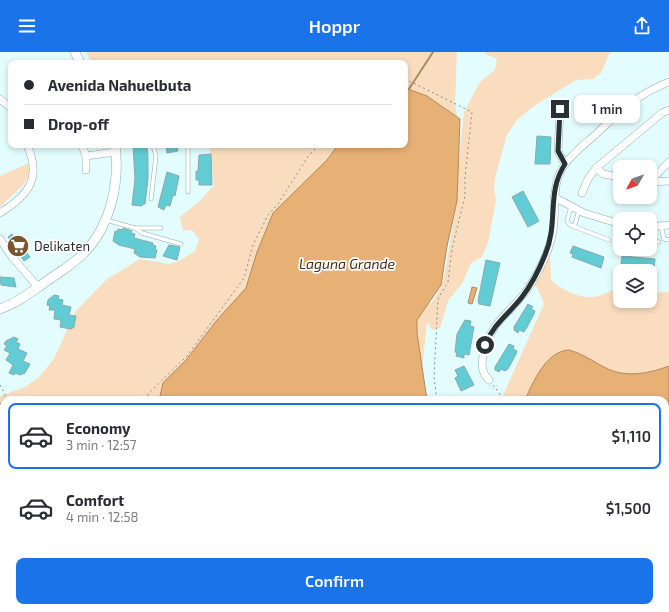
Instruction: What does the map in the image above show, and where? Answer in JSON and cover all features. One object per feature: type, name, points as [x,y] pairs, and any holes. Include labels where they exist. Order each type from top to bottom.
[{"type":"street","points":[[489,380],[482,370],[485,345],[498,320],[521,298],[539,269],[552,237],[556,182],[565,164],[634,99],[650,89],[669,82]]},
{"type":"street","points":[[0,99],[8,106]]},
{"type":"street","points":[[560,109],[558,151],[565,164]]},
{"type":"street","points":[[582,193],[588,179],[596,168],[662,113],[669,110]]},
{"type":"street","points":[[0,213],[24,193],[34,175],[33,163],[28,148]]},
{"type":"street","points":[[83,148],[86,156],[86,170]]},
{"type":"street","points":[[0,309],[17,302],[84,253],[93,243],[105,220],[115,190],[115,148],[86,156]]},
{"type":"street","points":[[657,174],[669,162]]},
{"type":"street","points":[[596,168],[603,174],[613,176]]},
{"type":"street","points":[[657,181],[669,181]]},
{"type":"street","points":[[554,197],[579,211],[613,222]]},
{"type":"street","points":[[657,227],[669,225]]},
{"type":"street","points":[[0,239],[12,257],[38,287]]},
{"type":"lane","points":[[151,199],[156,156],[155,148]]},
{"type":"lane","points":[[188,148],[188,192]]},
{"type":"lane","points":[[571,207],[567,221],[574,226],[609,240]]},
{"type":"lane","points":[[574,226],[579,211]]},
{"type":"lane","points":[[105,220],[136,228],[161,228]]},
{"type":"lane","points":[[661,226],[664,239],[669,240]]},
{"type":"lane","points":[[136,228],[142,233],[181,244]]},
{"type":"path","points":[[408,80],[472,112],[465,177],[465,196],[452,249],[448,282],[438,300],[434,377],[436,396]]},
{"type":"path","points":[[148,396],[187,356],[244,278],[253,246],[268,215],[278,204],[309,155],[316,148]]},
{"type":"path","points":[[489,380],[500,396]]},
{"type":"path","points":[[0,385],[5,396]]},
{"type":"shaded area","points":[[86,52],[457,52],[455,104],[460,132],[454,208],[446,250],[430,298],[430,305],[440,289],[445,272],[457,201],[458,167],[464,112],[480,82],[495,70],[497,59],[486,54],[485,52],[610,52],[601,73],[593,79],[576,80],[531,108],[517,120],[507,135],[496,174],[494,186],[496,200],[488,243],[482,257],[471,263],[463,282],[448,301],[440,328],[432,330],[427,322],[419,396],[0,396],[25,387],[39,377],[54,359],[75,312],[107,279],[140,259],[169,264],[181,260],[195,251],[199,239],[192,230],[183,231],[180,217],[199,202],[214,185],[209,148],[408,148],[408,60],[90,60]]},
{"type":"shaded area","points":[[29,163],[30,174],[23,185],[0,207],[0,176]]},
{"type":"shaded area","points":[[550,255],[551,280],[565,290],[576,295],[587,297],[593,297],[613,290],[613,308],[657,308],[657,293],[669,292],[669,396],[503,396],[544,304],[538,289],[533,283]]},
{"type":"water","name":"Laguna Grande","points":[[408,89],[427,96],[460,119],[457,201],[447,246],[441,285],[417,320],[417,333],[426,396],[160,396],[163,383],[186,360],[217,320],[246,288],[257,252],[273,213],[327,160],[336,148],[408,148]]},
{"type":"water","points":[[472,287],[477,288],[472,304],[468,303]]},
{"type":"water","points":[[569,350],[585,356],[608,369],[623,373],[639,374],[669,366],[669,396],[527,396],[541,369],[554,356]]},
{"type":"building","points":[[537,136],[551,137],[550,164],[535,164]]},
{"type":"building","points":[[133,148],[147,148],[148,179],[145,204],[142,206],[132,205],[135,179]]},
{"type":"building","points":[[166,148],[178,148],[178,151],[167,153]]},
{"type":"building","points":[[211,154],[212,185],[199,185],[199,180],[196,180],[196,171],[198,171],[199,155]]},
{"type":"building","points":[[167,172],[179,176],[175,196],[173,195],[170,206],[166,205],[164,210],[158,207]]},
{"type":"building","points":[[523,191],[539,221],[528,227],[512,197]]},
{"type":"building","points":[[123,228],[132,231],[131,233],[135,234],[134,238],[153,243],[153,245],[156,246],[155,249],[157,250],[155,258],[140,257],[134,253],[135,249],[119,245],[113,241],[115,231],[117,232],[118,229],[123,230]]},
{"type":"building","name":"Delikaten","points":[[12,234],[30,257],[24,261],[8,237]]},
{"type":"building","points":[[169,245],[180,247],[177,260],[163,256]]},
{"type":"building","points":[[573,246],[604,257],[601,268],[572,257],[573,254],[570,253]]},
{"type":"building","points":[[622,256],[655,259],[655,264],[621,264]]},
{"type":"building","points":[[486,260],[500,263],[490,306],[479,304],[478,301]]},
{"type":"building","points":[[0,277],[14,278],[16,287],[1,285]]},
{"type":"building","points":[[54,295],[59,296],[58,299],[63,300],[62,305],[71,307],[69,315],[76,316],[74,327],[71,329],[60,327],[61,320],[54,319],[55,310],[49,310],[50,306],[47,305],[48,300]]},
{"type":"building","points":[[528,304],[533,307],[531,309],[535,311],[534,314],[524,332],[519,330],[518,333],[514,330],[514,327]]},
{"type":"building","points":[[465,320],[471,321],[470,326],[474,327],[469,355],[464,354],[464,358],[456,356],[457,353],[455,352],[457,334]]},
{"type":"building","points":[[14,337],[18,339],[16,342],[20,344],[18,349],[27,353],[23,361],[30,364],[25,373],[20,375],[9,373],[13,365],[6,360],[10,353],[4,350],[7,346],[4,344],[6,341]]},
{"type":"building","points":[[509,344],[514,346],[513,349],[517,351],[516,354],[508,369],[505,371],[501,369],[499,372],[495,370],[495,367]]},
{"type":"building","points":[[464,366],[474,385],[461,391],[455,378],[458,376],[455,370]]},
{"type":"waterway","points":[[409,89],[433,52]]},
{"type":"place","name":"Delikaten","points":[[18,246]]},
{"type":"route","points":[[485,345],[498,320],[521,298],[531,284],[550,244],[553,227],[554,189],[565,164],[558,151],[560,109]]}]
